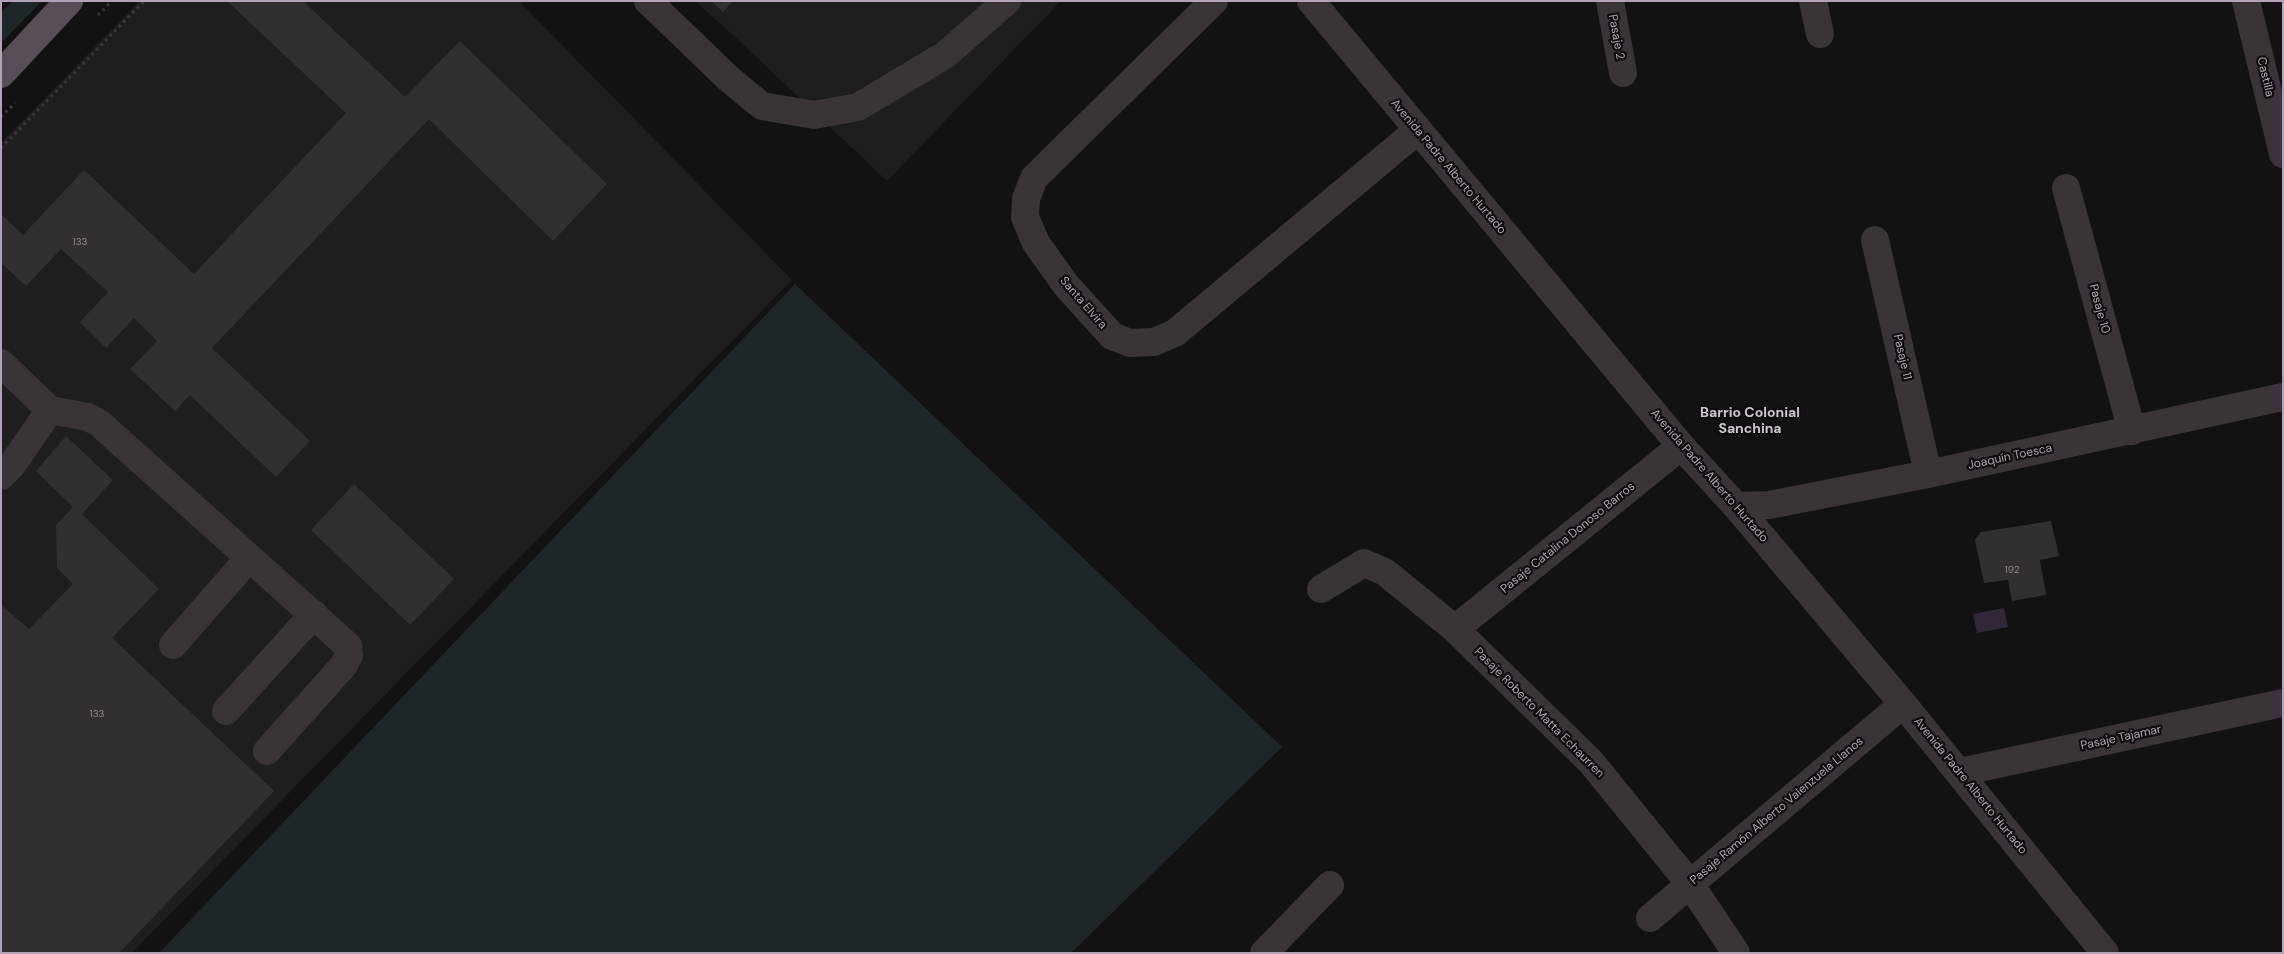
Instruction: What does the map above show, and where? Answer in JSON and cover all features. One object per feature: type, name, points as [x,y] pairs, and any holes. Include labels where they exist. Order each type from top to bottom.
[{"type":"main road","points":[[1,74],[69,1]]},
{"type":"street","points":[[648,1],[729,79],[762,106],[814,115],[858,107],[945,55],[1008,1]]},
{"type":"street","name":"Santa Elvira","points":[[1214,1],[1034,178],[1026,199],[1025,217],[1036,243],[1066,285],[1112,336],[1130,343],[1154,342],[1175,333],[1418,130]]},
{"type":"street","name":"Avenida Padre Alberto Hurtado","points":[[1311,1],[1681,446],[1736,506],[1960,772],[2106,953]]},
{"type":"street","name":"Pasaje 2","points":[[1610,1],[1622,73]]},
{"type":"street","points":[[1813,1],[1820,34]]},
{"type":"street","name":"Castilla","points":[[2246,1],[2274,74],[2283,154]]},
{"type":"street","name":"Pasaje 10","points":[[2066,188],[2132,431]]},
{"type":"street","name":"Pasaje 11","points":[[1875,240],[1928,474]]},
{"type":"street","points":[[1,363],[50,410],[99,422],[348,646],[350,656],[344,665],[267,751]]},
{"type":"street","name":"Joaquín Toesca","points":[[1736,506],[1769,505],[1928,474],[2283,397]]},
{"type":"street","points":[[1,476],[12,465],[50,410]]},
{"type":"street","name":"Pasaje Catalina Donoso Barros","points":[[1456,629],[1681,446]]},
{"type":"street","points":[[173,645],[249,558]]},
{"type":"street","name":"Pasaje Roberto Matta Echaurren","points":[[1321,589],[1364,563],[1385,572],[1456,629],[1591,762],[1690,884],[1736,953]]},
{"type":"street","points":[[226,711],[314,614]]},
{"type":"street","name":"Pasaje Tajamar","points":[[1960,772],[2283,703]]},
{"type":"street","name":"Pasaje Ramón Alberto Valenzuela Llanos","points":[[1650,918],[1903,704]]},
{"type":"street","points":[[1264,953],[1330,885]]},
{"type":"path","points":[[1,148],[144,1]]},
{"type":"shaded area","points":[[13,1],[42,1],[1,43],[1,12]]},
{"type":"shaded area","points":[[140,1],[519,1],[792,280],[132,953],[1,953],[1,143]]},
{"type":"shaded area","points":[[695,1],[1061,1],[887,181]]},
{"type":"shaded area","points":[[795,284],[1282,747],[1071,953],[159,953]]},
{"type":"shaded area","points":[[2004,608],[2008,627],[1977,633],[1973,614]]},
{"type":"building","points":[[227,1],[303,1],[405,97],[460,41],[607,184],[553,241],[429,119],[212,348],[310,441],[276,477],[190,395],[175,411],[130,369],[157,341],[134,318],[106,348],[80,322],[108,292],[61,249],[26,286],[1,263],[1,214],[23,235],[84,170],[194,274],[346,113]]},
{"type":"building","points":[[711,1],[733,1],[723,12]]},
{"type":"building","points":[[66,436],[113,480],[82,514],[159,589],[112,638],[274,791],[119,953],[1,953],[1,605],[29,629],[73,584],[57,568],[56,525],[73,507],[36,471]]},
{"type":"building","points":[[354,484],[454,579],[410,625],[311,530]]},
{"type":"building","points":[[2051,521],[2059,556],[2040,560],[2046,595],[2012,601],[2008,580],[1984,583],[1975,540],[1981,532]]},
{"type":"district","name":"Barrio Colonial Sanchina","points":[[1750,422]]}]
